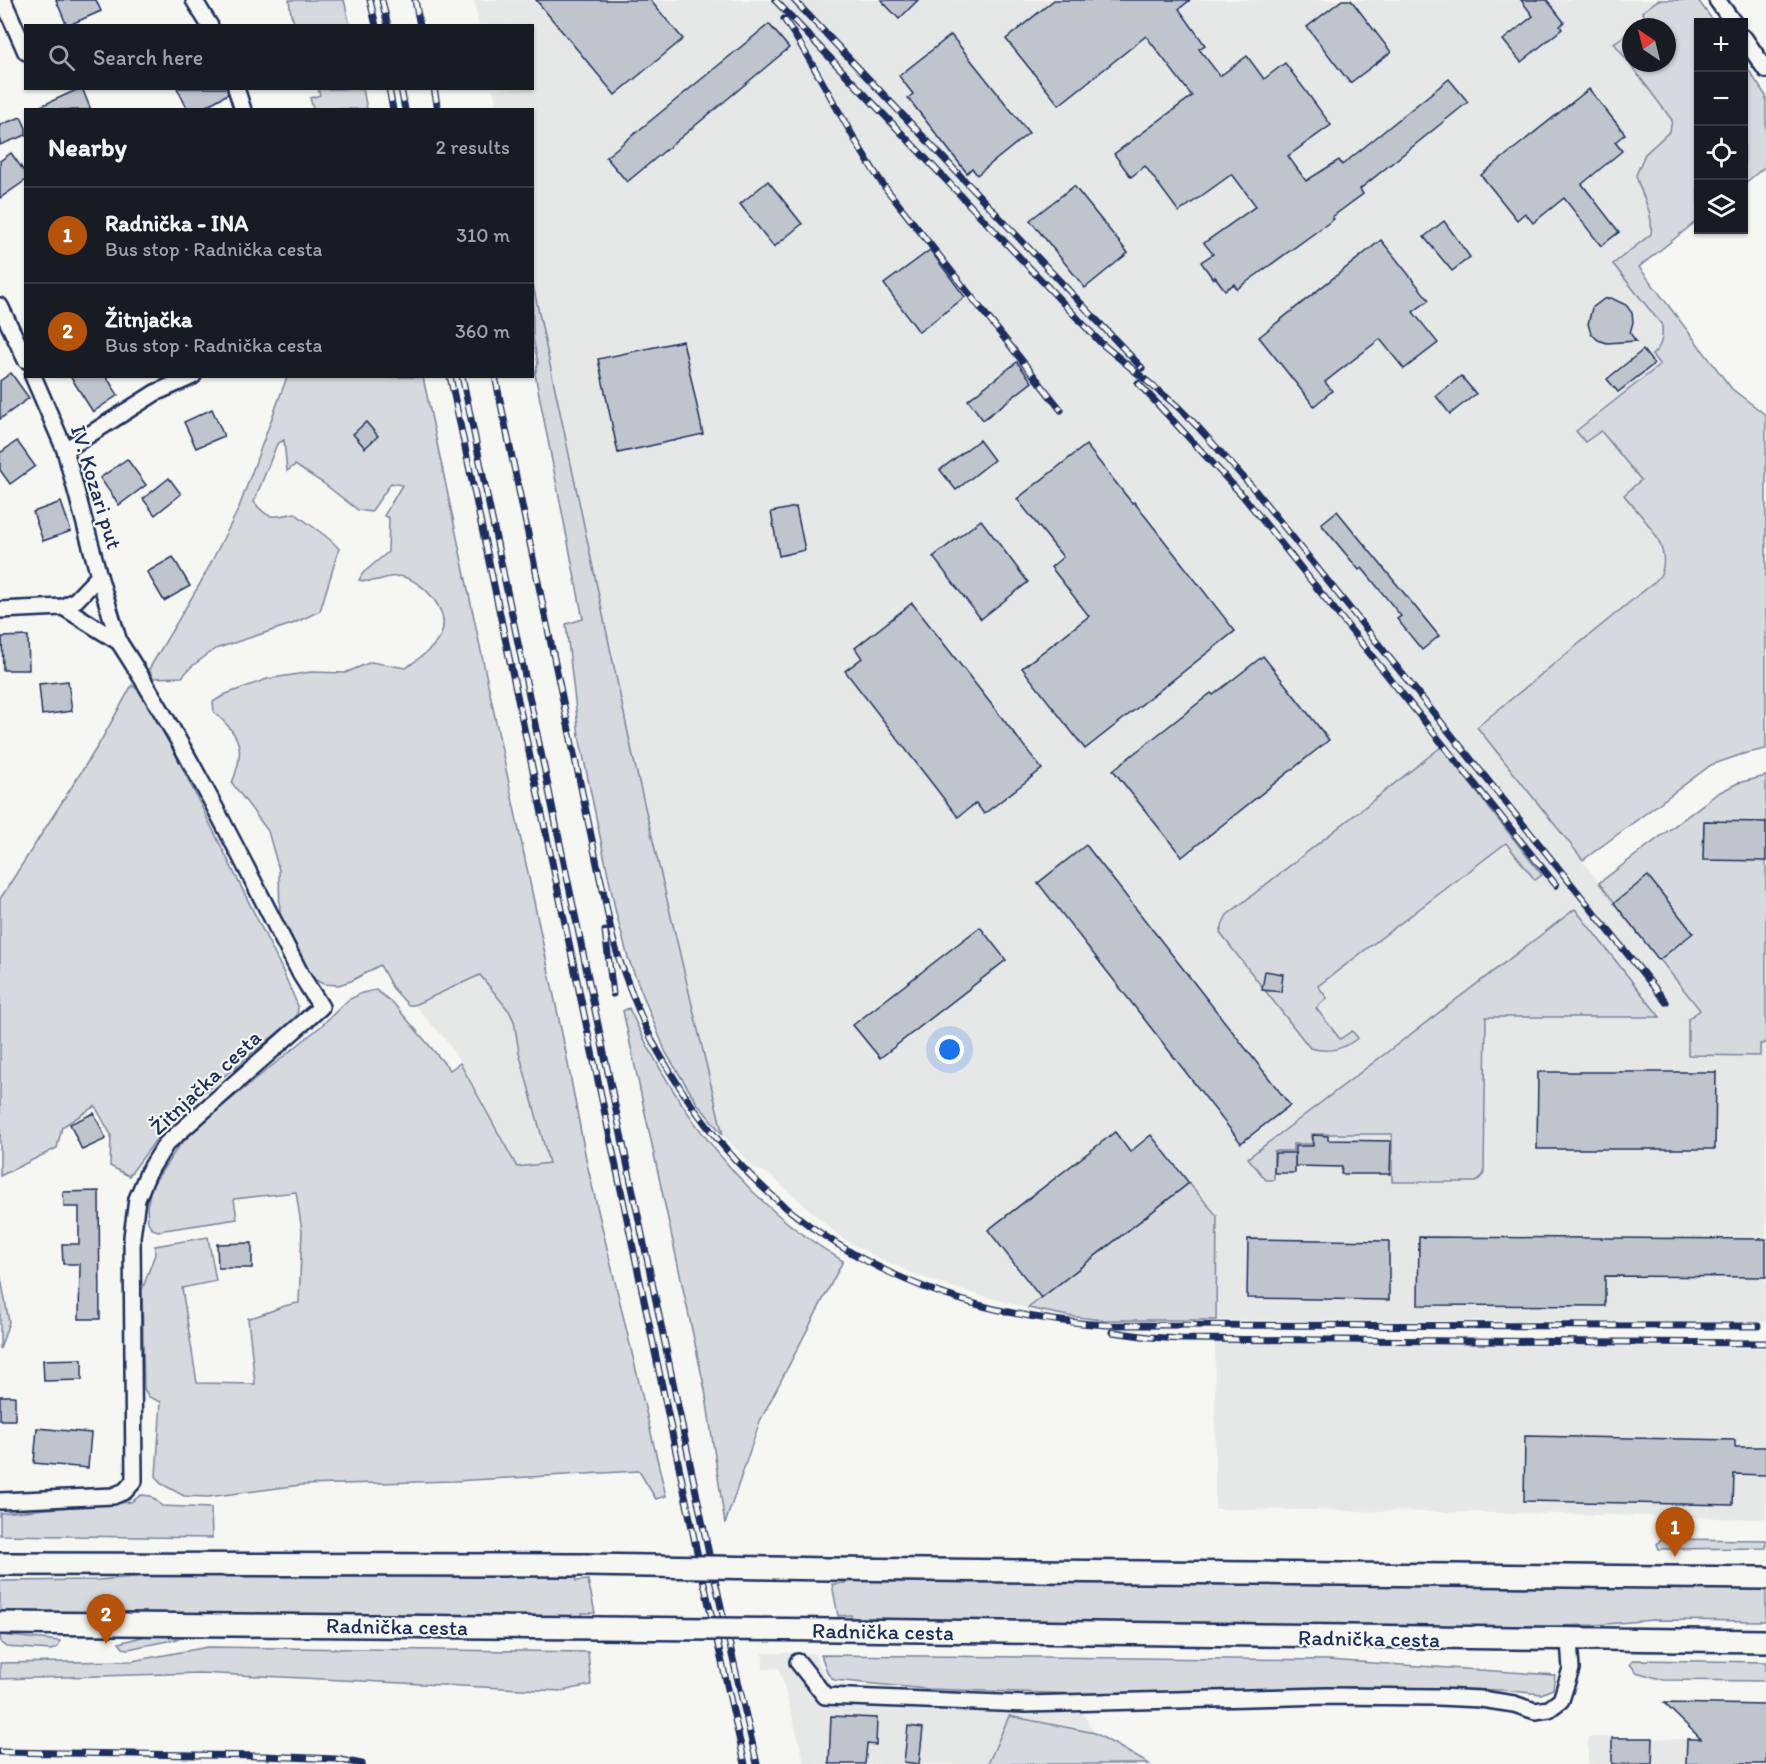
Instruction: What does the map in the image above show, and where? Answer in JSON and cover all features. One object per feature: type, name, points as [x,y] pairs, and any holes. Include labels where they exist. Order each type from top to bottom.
[{"type":"main road","points":[[0,1564],[585,1565],[1766,1578]]},
{"type":"main road","name":"Radnička cesta","points":[[0,1623],[1766,1641]]},
{"type":"street","points":[[3,0],[24,47]]},
{"type":"street","points":[[194,0],[209,24]]},
{"type":"street","points":[[1717,0],[1730,18]]},
{"type":"street","points":[[1748,45],[1766,70]]},
{"type":"street","points":[[237,90],[242,108]]},
{"type":"street","points":[[0,306],[24,356]]},
{"type":"street","name":"IV. Kozari put","points":[[34,378],[65,450],[99,576],[76,600],[63,607]]},
{"type":"street","points":[[65,450],[155,393],[189,378]]},
{"type":"street","points":[[99,576],[119,642]]},
{"type":"street","points":[[0,610],[63,607],[119,642]]},
{"type":"street","name":"Žitnjačka cesta","points":[[0,1501],[113,1496],[125,1491],[134,1481],[132,1237],[137,1199],[148,1173],[166,1144],[321,1007],[302,975],[189,757],[153,693],[119,642]]},
{"type":"street","points":[[798,1662],[825,1696],[1026,1704],[1326,1696],[1438,1697],[1503,1703],[1535,1711],[1549,1709],[1561,1700],[1571,1669],[1569,1640]]},
{"type":"shaded area","points":[[289,0],[344,0],[350,24],[295,24]]},
{"type":"shaded area","points":[[474,0],[1658,0],[1642,12],[1647,18],[1622,18],[1622,37],[1614,43],[1622,54],[1622,72],[1636,72],[1672,120],[1670,131],[1652,146],[1636,175],[1650,211],[1653,224],[1651,234],[1613,264],[1662,325],[1660,365],[1601,431],[1642,480],[1653,532],[1662,549],[1663,562],[1660,575],[1477,727],[1700,1011],[1759,1056],[1760,1043],[1766,1043],[1766,1322],[1216,1320],[1217,1216],[1189,1183],[1028,1308],[919,1276],[844,1240],[770,1175],[753,1167],[723,1135],[634,761],[547,353],[534,285],[534,108],[497,108],[493,90],[534,90],[534,24],[479,24]]},
{"type":"shaded area","points":[[1658,0],[1698,0],[1711,18],[1694,18],[1694,223],[1639,267],[1732,389],[1766,415],[1766,749],[1711,765],[1583,860],[1477,727],[1650,586],[1661,574],[1664,563],[1659,541],[1624,495],[1641,480],[1601,431],[1585,442],[1576,431],[1660,365],[1652,355],[1661,342],[1662,325],[1613,264],[1651,234],[1651,218],[1636,175],[1645,154],[1670,131],[1672,120],[1636,72],[1676,72],[1676,18],[1646,18],[1642,12]]},
{"type":"shaded area","points":[[1622,37],[1622,54],[1614,43]]},
{"type":"shaded area","points":[[1748,69],[1766,96],[1766,166],[1748,181]]},
{"type":"shaded area","points":[[318,90],[363,90],[367,108],[313,108],[310,98],[320,95]]},
{"type":"shaded area","points":[[534,289],[634,761],[723,1135],[697,1103],[666,1053],[628,958],[616,913],[579,736],[566,624],[583,619],[535,374],[538,363],[534,344]]},
{"type":"shaded area","points":[[287,378],[423,378],[565,1048],[587,1164],[666,1496],[656,1499],[639,1471],[454,1481],[301,1485],[208,1497],[184,1496],[160,1483],[156,1476],[161,1402],[149,1397],[144,1389],[142,1290],[155,1254],[155,1246],[208,1237],[216,1281],[182,1288],[197,1383],[255,1384],[248,1318],[299,1303],[302,1231],[296,1192],[234,1199],[237,1219],[158,1231],[152,1229],[148,1222],[147,1207],[151,1187],[178,1147],[204,1121],[320,1027],[348,1000],[362,993],[376,990],[394,1004],[450,1070],[460,1063],[517,1167],[549,1163],[519,1052],[514,1021],[509,1011],[480,975],[414,1005],[408,1005],[392,987],[380,965],[351,981],[338,985],[323,984],[314,979],[280,922],[279,870],[268,831],[232,783],[239,761],[238,744],[230,729],[214,712],[213,702],[226,694],[267,679],[311,672],[345,673],[371,662],[406,668],[433,646],[443,630],[443,620],[433,598],[424,588],[399,576],[370,581],[359,580],[363,573],[388,552],[389,518],[384,516],[402,485],[391,483],[371,512],[358,510],[295,465],[287,471],[284,440],[277,444],[254,502],[267,515],[281,516],[295,513],[339,549],[320,611],[292,624],[215,649],[191,667],[182,677],[153,678],[149,669],[201,582],[238,510]]},
{"type":"shaded area","points":[[132,685],[142,694],[165,733],[281,967],[298,1006],[297,1017],[191,1103],[158,1137],[129,1176],[110,1166],[111,1135],[95,1106],[62,1127],[57,1148],[0,1176],[0,899],[99,744]]},
{"type":"shaded area","points":[[1441,747],[1542,875],[1535,880],[1506,843],[1318,986],[1327,998],[1316,1008],[1340,1039],[1352,1031],[1358,1038],[1335,1049],[1310,1048],[1220,933],[1223,923],[1227,915]]},
{"type":"shaded area","points":[[1766,776],[1766,1043],[1760,1044],[1760,1056],[1688,1055],[1688,1019],[1700,1010],[1599,883],[1718,793],[1738,783]]},
{"type":"shaded area","points":[[1575,909],[1660,1017],[1486,1017],[1484,1174],[1476,1182],[1392,1182],[1392,1134],[1312,1134],[1312,1144],[1293,1144],[1293,1151],[1274,1151],[1274,1180],[1266,1180],[1248,1158]]},
{"type":"shaded area","points":[[479,975],[509,1011],[514,1021],[519,1052],[549,1164],[517,1168],[447,1041],[414,1005]]},
{"type":"shaded area","points":[[629,1008],[644,1040],[681,1102],[723,1160],[773,1211],[806,1237],[843,1261],[760,1421],[725,1524],[705,1390],[623,1011]]},
{"type":"shaded area","points":[[1189,1183],[1217,1216],[1216,1320],[1103,1320],[1028,1308]]},
{"type":"shaded area","points":[[0,1273],[9,1322],[0,1349]]},
{"type":"shaded area","points":[[1215,1342],[1766,1348],[1766,1519],[1215,1509]]},
{"type":"shaded area","points":[[141,1495],[151,1496],[162,1506],[211,1508],[212,1538],[0,1535],[0,1513],[131,1502]]},
{"type":"shaded area","points":[[1661,1539],[1766,1540],[1766,1548],[1659,1549],[1657,1544]]},
{"type":"shaded area","points":[[196,1572],[575,1575],[576,1581],[588,1580],[595,1613],[582,1613],[582,1617],[0,1614],[0,1581],[98,1580]]},
{"type":"shaded area","points":[[844,1578],[1766,1588],[1766,1621],[1653,1620],[1595,1625],[1508,1627],[853,1619],[851,1615],[838,1616],[832,1584],[845,1583]]},
{"type":"shaded area","points":[[202,1634],[128,1649],[123,1648],[119,1643],[149,1635]]},
{"type":"shaded area","points":[[0,1635],[60,1641],[58,1647],[51,1650],[6,1647],[1,1643]]},
{"type":"shaded area","points":[[208,1647],[588,1652],[591,1685],[562,1691],[200,1673],[0,1679],[0,1663],[132,1661]]},
{"type":"shaded area","points":[[763,1653],[814,1653],[829,1683],[902,1692],[1072,1696],[1095,1733],[1010,1716],[988,1764],[805,1764],[779,1668],[763,1669]]},
{"type":"shaded area","points":[[821,1655],[1327,1660],[1555,1675],[1553,1689],[1541,1694],[1503,1690],[1346,1687],[1079,1694],[926,1689],[834,1680],[828,1674]]},
{"type":"shaded area","points":[[1633,1660],[1766,1662],[1766,1681],[1664,1680],[1636,1672],[1630,1664]]},
{"type":"shaded area","points":[[1009,1716],[1095,1733],[1149,1764],[988,1764]]},
{"type":"shaded area","points":[[1588,1737],[1766,1741],[1766,1764],[1588,1764]]},
{"type":"building","points":[[56,0],[96,0],[101,11],[72,24],[66,24]]},
{"type":"building","points":[[536,0],[650,0],[683,39],[615,95]]},
{"type":"building","points":[[881,0],[918,0],[899,19]]},
{"type":"building","points":[[1054,0],[1190,0],[1179,9],[1205,45],[1199,49],[1220,76],[1247,56],[1264,79],[1285,63],[1331,125],[1288,156],[1306,181],[1339,160],[1342,165],[1449,79],[1468,102],[1360,189],[1363,194],[1332,217],[1334,219],[1237,289],[1234,284],[1225,290],[1215,277],[1213,279],[1201,262],[1213,254],[1204,243],[1256,206],[1232,174],[1179,212],[1145,166],[1131,177],[1114,154],[1192,96],[1146,36],[1059,105],[1006,39]]},
{"type":"building","points":[[1342,0],[1351,0],[1391,52],[1350,83],[1307,27]]},
{"type":"building","points":[[1521,0],[1547,0],[1564,22],[1560,26],[1562,29],[1521,62],[1503,40],[1533,16]]},
{"type":"building","points":[[769,24],[789,48],[627,182],[606,157]]},
{"type":"building","points":[[951,35],[1029,133],[977,175],[972,168],[967,173],[908,98],[913,94],[899,76]]},
{"type":"building","points":[[1589,89],[1625,134],[1615,142],[1622,151],[1582,184],[1619,232],[1601,246],[1564,198],[1533,223],[1525,213],[1517,220],[1481,175]]},
{"type":"building","points":[[77,90],[83,90],[90,108],[36,108]]},
{"type":"building","points":[[178,90],[227,90],[228,94],[203,108],[187,108]]},
{"type":"building","points":[[21,117],[24,124],[24,136],[0,145],[0,125]]},
{"type":"building","points":[[11,153],[24,171],[24,181],[0,198],[0,161]]},
{"type":"building","points":[[768,181],[802,224],[774,247],[740,204]]},
{"type":"building","points":[[1074,186],[1128,253],[1085,288],[1030,220]]},
{"type":"building","points":[[1444,221],[1470,257],[1452,271],[1424,237]]},
{"type":"building","points":[[1381,240],[1429,300],[1413,312],[1438,343],[1404,369],[1380,339],[1325,382],[1332,391],[1314,406],[1259,337]]},
{"type":"building","points":[[930,250],[965,297],[919,332],[884,284]]},
{"type":"building","points":[[1611,298],[1626,305],[1632,313],[1633,322],[1630,333],[1636,341],[1607,343],[1598,340],[1591,333],[1588,324],[1592,308],[1604,299]]},
{"type":"building","points":[[683,341],[703,434],[618,453],[598,359]]},
{"type":"building","points":[[1643,350],[1654,364],[1618,392],[1607,379]]},
{"type":"building","points":[[1017,362],[1032,382],[983,420],[968,400]]},
{"type":"building","points":[[11,373],[29,398],[0,419],[0,381]]},
{"type":"building","points":[[1461,376],[1476,394],[1450,414],[1436,396]]},
{"type":"building","points":[[71,378],[107,378],[118,395],[93,412]]},
{"type":"building","points":[[212,409],[224,436],[196,448],[184,422]]},
{"type":"building","points":[[366,422],[378,436],[365,448],[353,434]]},
{"type":"building","points":[[979,440],[994,460],[956,490],[940,470]]},
{"type":"building","points":[[17,441],[35,466],[10,484],[0,470],[0,453]]},
{"type":"building","points":[[1086,445],[1132,503],[1134,502],[1235,631],[1085,749],[1022,668],[1089,616],[1051,567],[1063,557],[1017,499]]},
{"type":"building","points":[[127,459],[146,485],[119,505],[100,478]]},
{"type":"building","points":[[169,478],[181,494],[155,515],[143,499]]},
{"type":"building","points":[[61,502],[71,531],[43,541],[33,512]]},
{"type":"building","points":[[796,507],[805,550],[779,556],[771,512]]},
{"type":"building","points":[[1337,511],[1439,636],[1422,650],[1397,619],[1401,616],[1362,568],[1359,570],[1321,524]]},
{"type":"building","points":[[981,520],[1028,582],[981,619],[933,557]]},
{"type":"building","points":[[173,557],[190,586],[164,601],[147,572]]},
{"type":"building","points":[[912,603],[1042,769],[984,814],[976,803],[958,817],[845,671],[862,658],[855,648]]},
{"type":"building","points":[[28,636],[29,670],[3,670],[2,637]]},
{"type":"building","points":[[1263,656],[1329,740],[1182,857],[1113,770],[1211,693],[1213,695]]},
{"type":"building","points":[[68,681],[72,711],[42,715],[39,684]]},
{"type":"building","points":[[1704,821],[1766,822],[1766,861],[1703,860]]},
{"type":"building","points":[[1086,845],[1290,1105],[1241,1143],[1038,883]]},
{"type":"building","points":[[1648,876],[1693,933],[1659,960],[1614,903]]},
{"type":"building","points":[[980,927],[1006,960],[880,1058],[853,1025]]},
{"type":"building","points":[[1265,971],[1283,974],[1281,992],[1262,990]]},
{"type":"building","points":[[1538,1072],[1716,1072],[1715,1149],[1537,1149]]},
{"type":"building","points":[[94,1113],[106,1139],[82,1150],[70,1124]]},
{"type":"building","points":[[1115,1132],[1130,1152],[1151,1135],[1189,1183],[1041,1298],[988,1230]]},
{"type":"building","points":[[1313,1135],[1328,1136],[1328,1140],[1391,1141],[1390,1174],[1341,1174],[1342,1167],[1295,1166],[1295,1146],[1313,1146]]},
{"type":"building","points":[[1275,1153],[1295,1153],[1295,1173],[1274,1173]]},
{"type":"building","points":[[99,1191],[100,1319],[79,1319],[80,1264],[63,1264],[62,1244],[79,1244],[79,1207],[64,1207],[63,1192]]},
{"type":"building","points":[[1419,1237],[1766,1239],[1766,1277],[1605,1276],[1605,1306],[1418,1305]]},
{"type":"building","points":[[1248,1239],[1389,1241],[1389,1300],[1247,1298]]},
{"type":"building","points":[[252,1243],[252,1268],[218,1268],[217,1244]]},
{"type":"building","points":[[82,1359],[82,1380],[44,1381],[43,1360]]},
{"type":"building","points":[[0,1396],[15,1396],[15,1420],[0,1420]]},
{"type":"building","points":[[37,1428],[91,1433],[88,1468],[34,1463]]},
{"type":"building","points":[[1525,1436],[1735,1440],[1735,1447],[1766,1447],[1766,1475],[1734,1474],[1733,1505],[1524,1501]]},
{"type":"building","points":[[1664,1703],[1766,1705],[1766,1764],[1686,1764],[1687,1739],[1701,1739]]},
{"type":"building","points":[[831,1716],[877,1718],[876,1745],[867,1744],[865,1764],[829,1764]]},
{"type":"building","points":[[908,1726],[923,1728],[919,1764],[904,1762]]},
{"type":"building","points":[[1612,1738],[1653,1738],[1652,1764],[1612,1764]]},
{"type":"railway","points":[[370,0],[376,24]]},
{"type":"railway","points":[[382,0],[388,24]]},
{"type":"railway","points":[[415,0],[420,24]]},
{"type":"railway","points":[[775,0],[1101,343],[1177,406],[1253,488],[1666,1002]]},
{"type":"railway","points":[[794,0],[1142,368]]},
{"type":"railway","points":[[784,19],[884,186],[1061,410]]},
{"type":"railway","points":[[389,90],[393,108]]},
{"type":"railway","points":[[401,90],[405,108]]},
{"type":"railway","points":[[434,90],[438,108]]},
{"type":"railway","points":[[450,378],[697,1552],[745,1764]]},
{"type":"railway","points":[[462,378],[709,1554],[757,1764]]},
{"type":"railway","points":[[495,378],[601,883]]},
{"type":"railway","points":[[1138,383],[1243,496],[1556,885]]},
{"type":"railway","points":[[600,876],[616,949],[645,1026],[679,1086],[724,1147],[768,1192],[816,1230],[868,1262],[924,1287],[983,1306],[1044,1319],[1108,1325],[1758,1326]]},
{"type":"railway","points":[[605,931],[613,994]]},
{"type":"railway","points":[[1112,1332],[1180,1339],[1766,1343]]},
{"type":"railway","points":[[0,1752],[264,1756],[336,1759],[362,1764]]},
{"type":"place","name":"Radnička - INA","points":[[1675,1557]]},
{"type":"place","name":"Žitnjačka","points":[[106,1644]]}]
